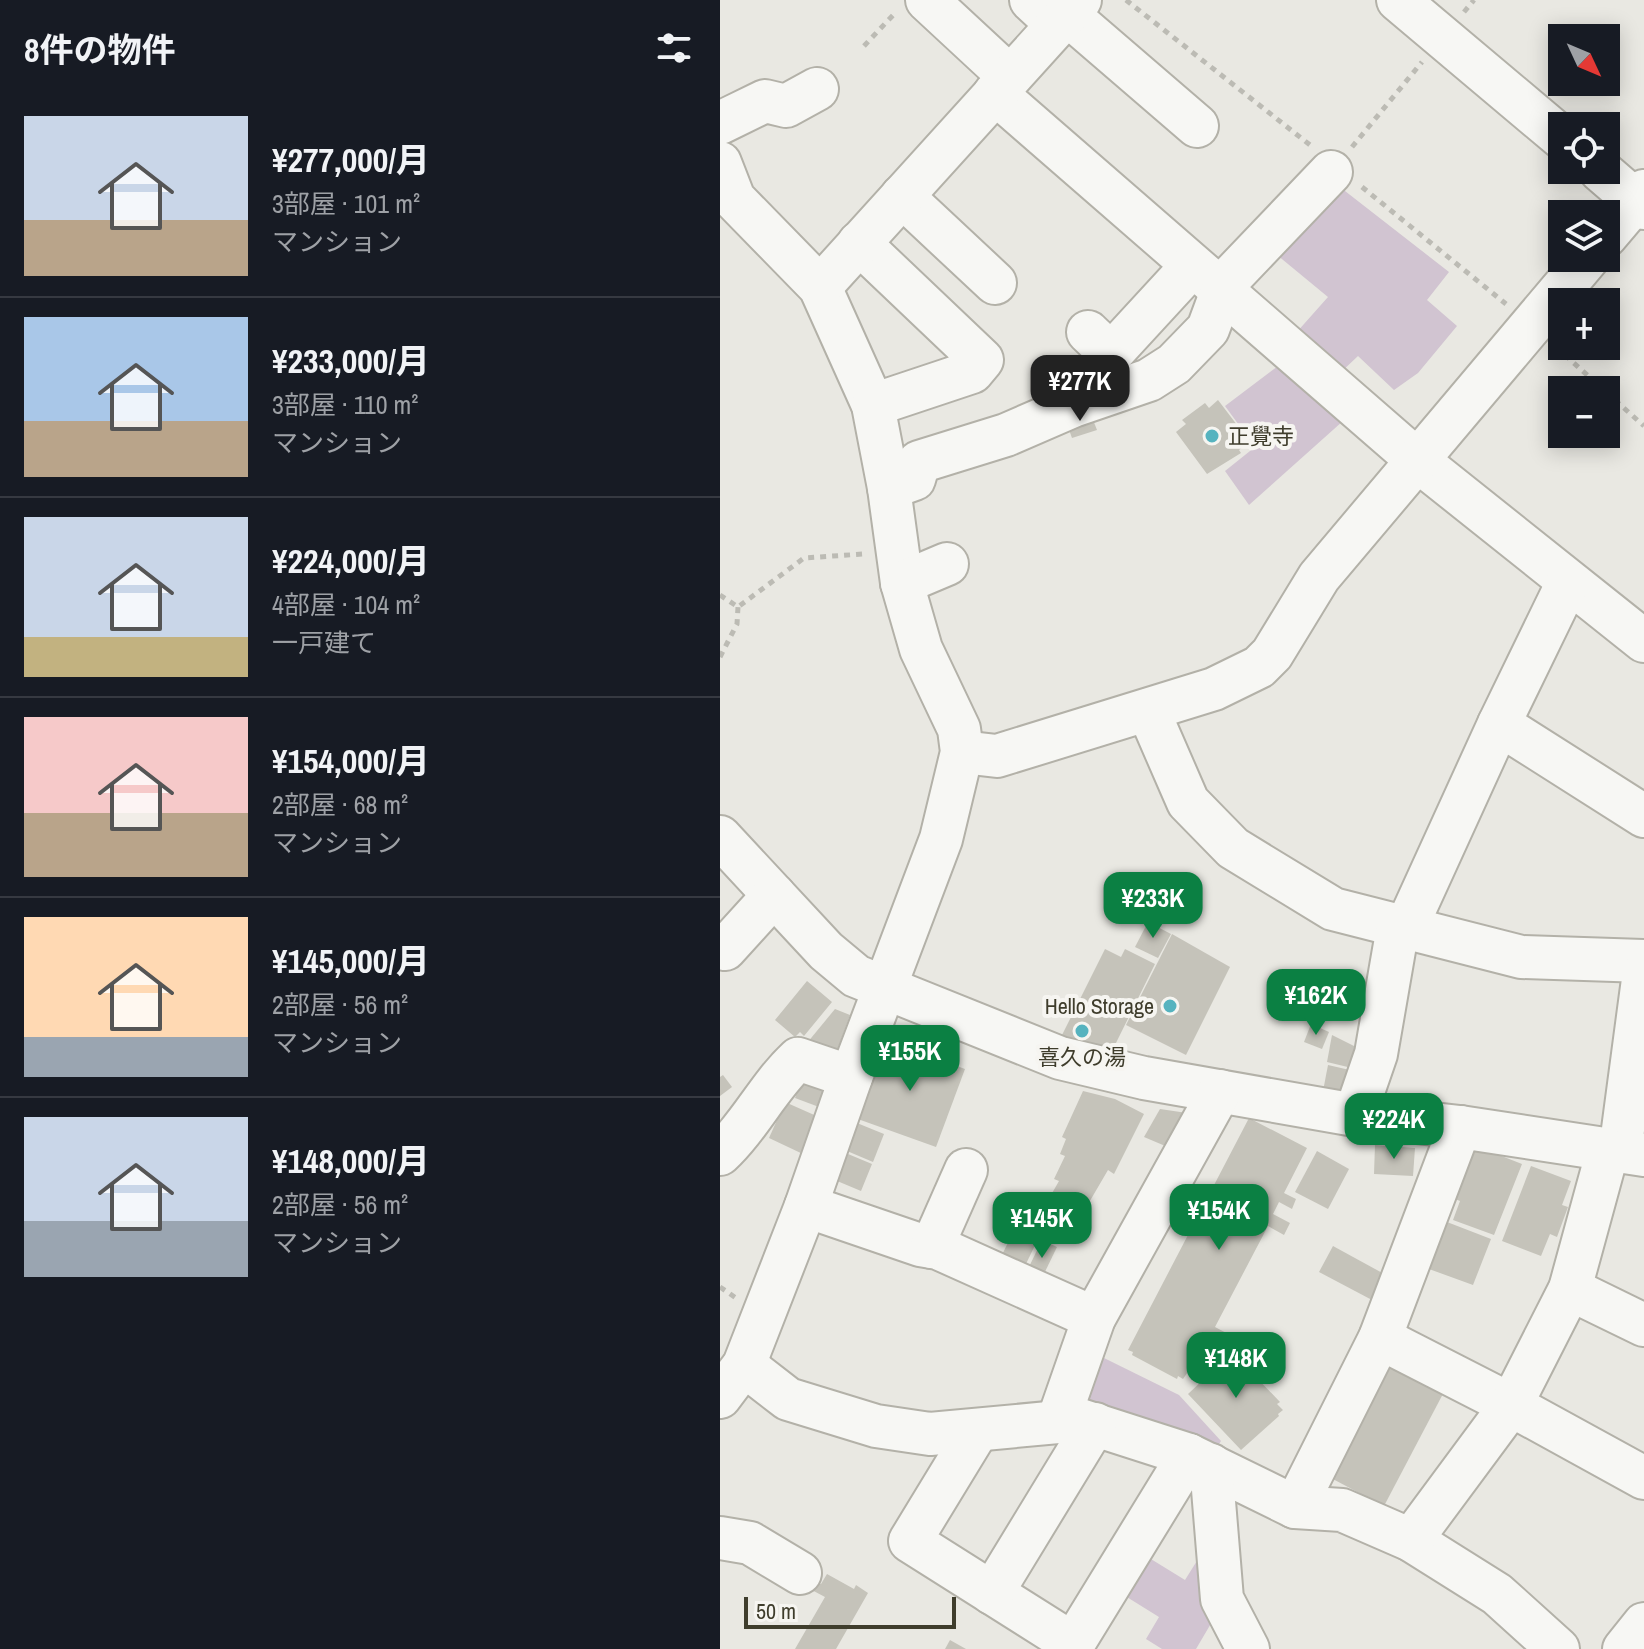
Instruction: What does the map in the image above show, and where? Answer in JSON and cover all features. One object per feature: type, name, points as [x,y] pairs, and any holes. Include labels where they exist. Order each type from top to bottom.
[{"type":"street","points":[[1398,0],[1548,126]]},
{"type":"street","points":[[916,2],[1206,278],[1417,460],[1644,641]]},
{"type":"street","points":[[820,287],[1003,85],[1059,10],[1197,126]]},
{"type":"street","points":[[720,123],[765,101],[786,106],[817,89]]},
{"type":"street","points":[[1206,278],[1225,283],[1334,169]]},
{"type":"street","points":[[1619,184],[1641,200],[1620,222]]},
{"type":"street","points":[[725,191],[820,287],[873,405],[889,488],[899,567],[921,649],[959,729],[962,752],[941,839],[806,1206],[732,1381],[827,1413],[908,1432],[930,1434],[1076,1422],[1200,1460],[1295,1507],[1342,1510],[1411,1540],[1497,1594],[1558,1649]]},
{"type":"street","points":[[902,196],[995,283]]},
{"type":"street","points":[[859,243],[982,360],[972,372],[873,405]]},
{"type":"street","points":[[962,752],[997,756],[1150,715],[1259,667],[1272,654],[1319,577],[1576,272]]},
{"type":"street","points":[[1088,332],[1111,354],[1206,278]]},
{"type":"street","points":[[889,488],[914,479],[919,462],[1006,435],[1073,406],[1149,380],[1174,364],[1208,329],[1206,278]]},
{"type":"street","points":[[899,567],[947,564]]},
{"type":"street","points":[[1355,1115],[1376,1054],[1402,927],[1568,582]]},
{"type":"street","points":[[1150,715],[1188,802],[1233,848],[1333,909],[1521,957],[1644,961]]},
{"type":"street","points":[[1499,724],[1644,816]]},
{"type":"street","points":[[720,837],[839,963],[856,976],[1060,1058],[1130,1075],[1355,1115],[1460,1127],[1624,1152]]},
{"type":"street","points":[[725,949],[774,895]]},
{"type":"street","points":[[1411,1540],[1511,1405],[1570,1289],[1624,1152],[1644,972]]},
{"type":"street","points":[[720,1154],[738,1138],[783,1073],[798,1059],[851,1077]]},
{"type":"street","points":[[992,1593],[1076,1422],[1094,1318],[1220,1091]]},
{"type":"street","points":[[1295,1507],[1380,1338],[1460,1127]]},
{"type":"street","points":[[932,1247],[955,1170]]},
{"type":"street","points":[[806,1206],[932,1247],[1094,1318]]},
{"type":"street","points":[[1570,1289],[1644,1325]]},
{"type":"street","points":[[1380,1338],[1644,1478]]},
{"type":"street","points":[[977,1431],[910,1541],[1072,1646],[1200,1460]]},
{"type":"street","points":[[1200,1460],[1222,1599],[1248,1649]]},
{"type":"street","points":[[720,1538],[750,1543],[800,1573]]},
{"type":"street","points":[[1624,1649],[1644,1624]]},
{"type":"path","points":[[1126,0],[1531,326],[1588,376]]},
{"type":"path","points":[[1334,169],[1474,0]]},
{"type":"path","points":[[864,46],[916,2]]},
{"type":"path","points":[[1620,404],[1644,426]]},
{"type":"path","points":[[738,607],[804,558],[899,567]]},
{"type":"path","points":[[720,595],[738,607]]},
{"type":"path","points":[[720,657],[737,624],[738,607]]},
{"type":"shaded area","points":[[1336,184],[1449,272],[1427,300],[1457,326],[1418,373],[1394,390],[1358,356],[1340,373],[1296,333],[1328,297],[1271,250]]},
{"type":"shaded area","points":[[1282,363],[1343,421],[1249,505],[1225,471],[1255,447],[1225,406]]},
{"type":"shaded area","points":[[1104,1358],[1179,1395],[1221,1441],[1217,1447],[1088,1409],[1086,1391]]},
{"type":"shaded area","points":[[1205,1548],[1216,1615],[1196,1649],[1162,1649],[1146,1639],[1159,1617],[1122,1594],[1146,1556],[1185,1580]]},
{"type":"building","points":[[1218,400],[1250,442],[1239,450],[1241,453],[1207,474],[1176,432],[1186,424],[1182,420],[1205,403],[1209,408]]},
{"type":"building","points":[[1088,407],[1097,430],[1072,438],[1064,416]]},
{"type":"building","points":[[1148,922],[1171,934],[1158,958],[1135,947]]},
{"type":"building","points":[[1172,934],[1230,967],[1186,1055],[1126,1025]]},
{"type":"building","points":[[1105,949],[1121,957],[1125,949],[1155,964],[1112,1051],[1060,1039]]},
{"type":"building","points":[[807,981],[832,1002],[804,1036],[800,1032],[795,1037],[775,1020]]},
{"type":"building","points":[[835,1009],[850,1015],[836,1053],[807,1043]]},
{"type":"building","points":[[1311,1024],[1329,1032],[1322,1049],[1304,1042]]},
{"type":"building","points":[[1332,1035],[1360,1049],[1356,1069],[1327,1062]]},
{"type":"building","points":[[884,1039],[965,1069],[936,1147],[855,1118]]},
{"type":"building","points":[[1328,1065],[1354,1071],[1343,1096],[1323,1091]]},
{"type":"building","points":[[723,1075],[732,1087],[720,1096],[720,1077]]},
{"type":"building","points":[[803,1076],[835,1088],[827,1110],[795,1098]]},
{"type":"building","points":[[1083,1091],[1115,1099],[1144,1114],[1114,1174],[1108,1170],[1070,1235],[1033,1216],[1042,1200],[1047,1202],[1059,1181],[1054,1179],[1065,1156],[1060,1154],[1066,1139],[1062,1137]]},
{"type":"building","points":[[785,1102],[821,1118],[805,1155],[769,1138]]},
{"type":"building","points":[[1160,1109],[1187,1113],[1170,1148],[1144,1137]]},
{"type":"building","points":[[1249,1118],[1307,1148],[1284,1193],[1296,1199],[1292,1209],[1279,1202],[1273,1214],[1290,1223],[1284,1235],[1268,1226],[1215,1327],[1232,1336],[1225,1349],[1207,1340],[1201,1351],[1216,1359],[1212,1368],[1196,1360],[1183,1379],[1178,1376],[1177,1379],[1128,1350]]},
{"type":"building","points":[[852,1121],[884,1134],[873,1162],[840,1148]]},
{"type":"building","points":[[1375,1145],[1415,1148],[1413,1176],[1374,1174]]},
{"type":"building","points":[[1476,1146],[1522,1164],[1494,1235],[1453,1220],[1460,1201],[1455,1199]]},
{"type":"building","points":[[1317,1151],[1349,1169],[1328,1209],[1295,1192]]},
{"type":"building","points":[[848,1154],[872,1164],[861,1191],[830,1178],[838,1159],[845,1161]]},
{"type":"building","points":[[1531,1166],[1571,1181],[1562,1205],[1568,1207],[1557,1237],[1550,1234],[1541,1256],[1502,1241]]},
{"type":"building","points":[[1018,1222],[1041,1233],[1022,1272],[999,1261]]},
{"type":"building","points":[[1447,1222],[1491,1239],[1473,1285],[1429,1269]]},
{"type":"building","points":[[1042,1240],[1057,1247],[1041,1280],[1026,1273]]},
{"type":"building","points":[[1333,1246],[1386,1275],[1372,1300],[1319,1272]]},
{"type":"building","points":[[1227,1347],[1280,1402],[1277,1404],[1283,1410],[1241,1450],[1188,1394],[1221,1363],[1216,1357]]},
{"type":"building","points":[[1390,1362],[1445,1390],[1384,1506],[1329,1477]]},
{"type":"building","points":[[827,1574],[868,1593],[836,1649],[795,1649],[825,1597],[808,1588],[812,1579],[821,1584]]},
{"type":"building","points":[[950,1640],[966,1649],[945,1649]]},
{"type":"place","name":"正覺寺","points":[[1212,436]]},
{"type":"place","name":"Hello Storage","points":[[1170,1006]]},
{"type":"place","name":"喜久の湯","points":[[1082,1031]]}]
